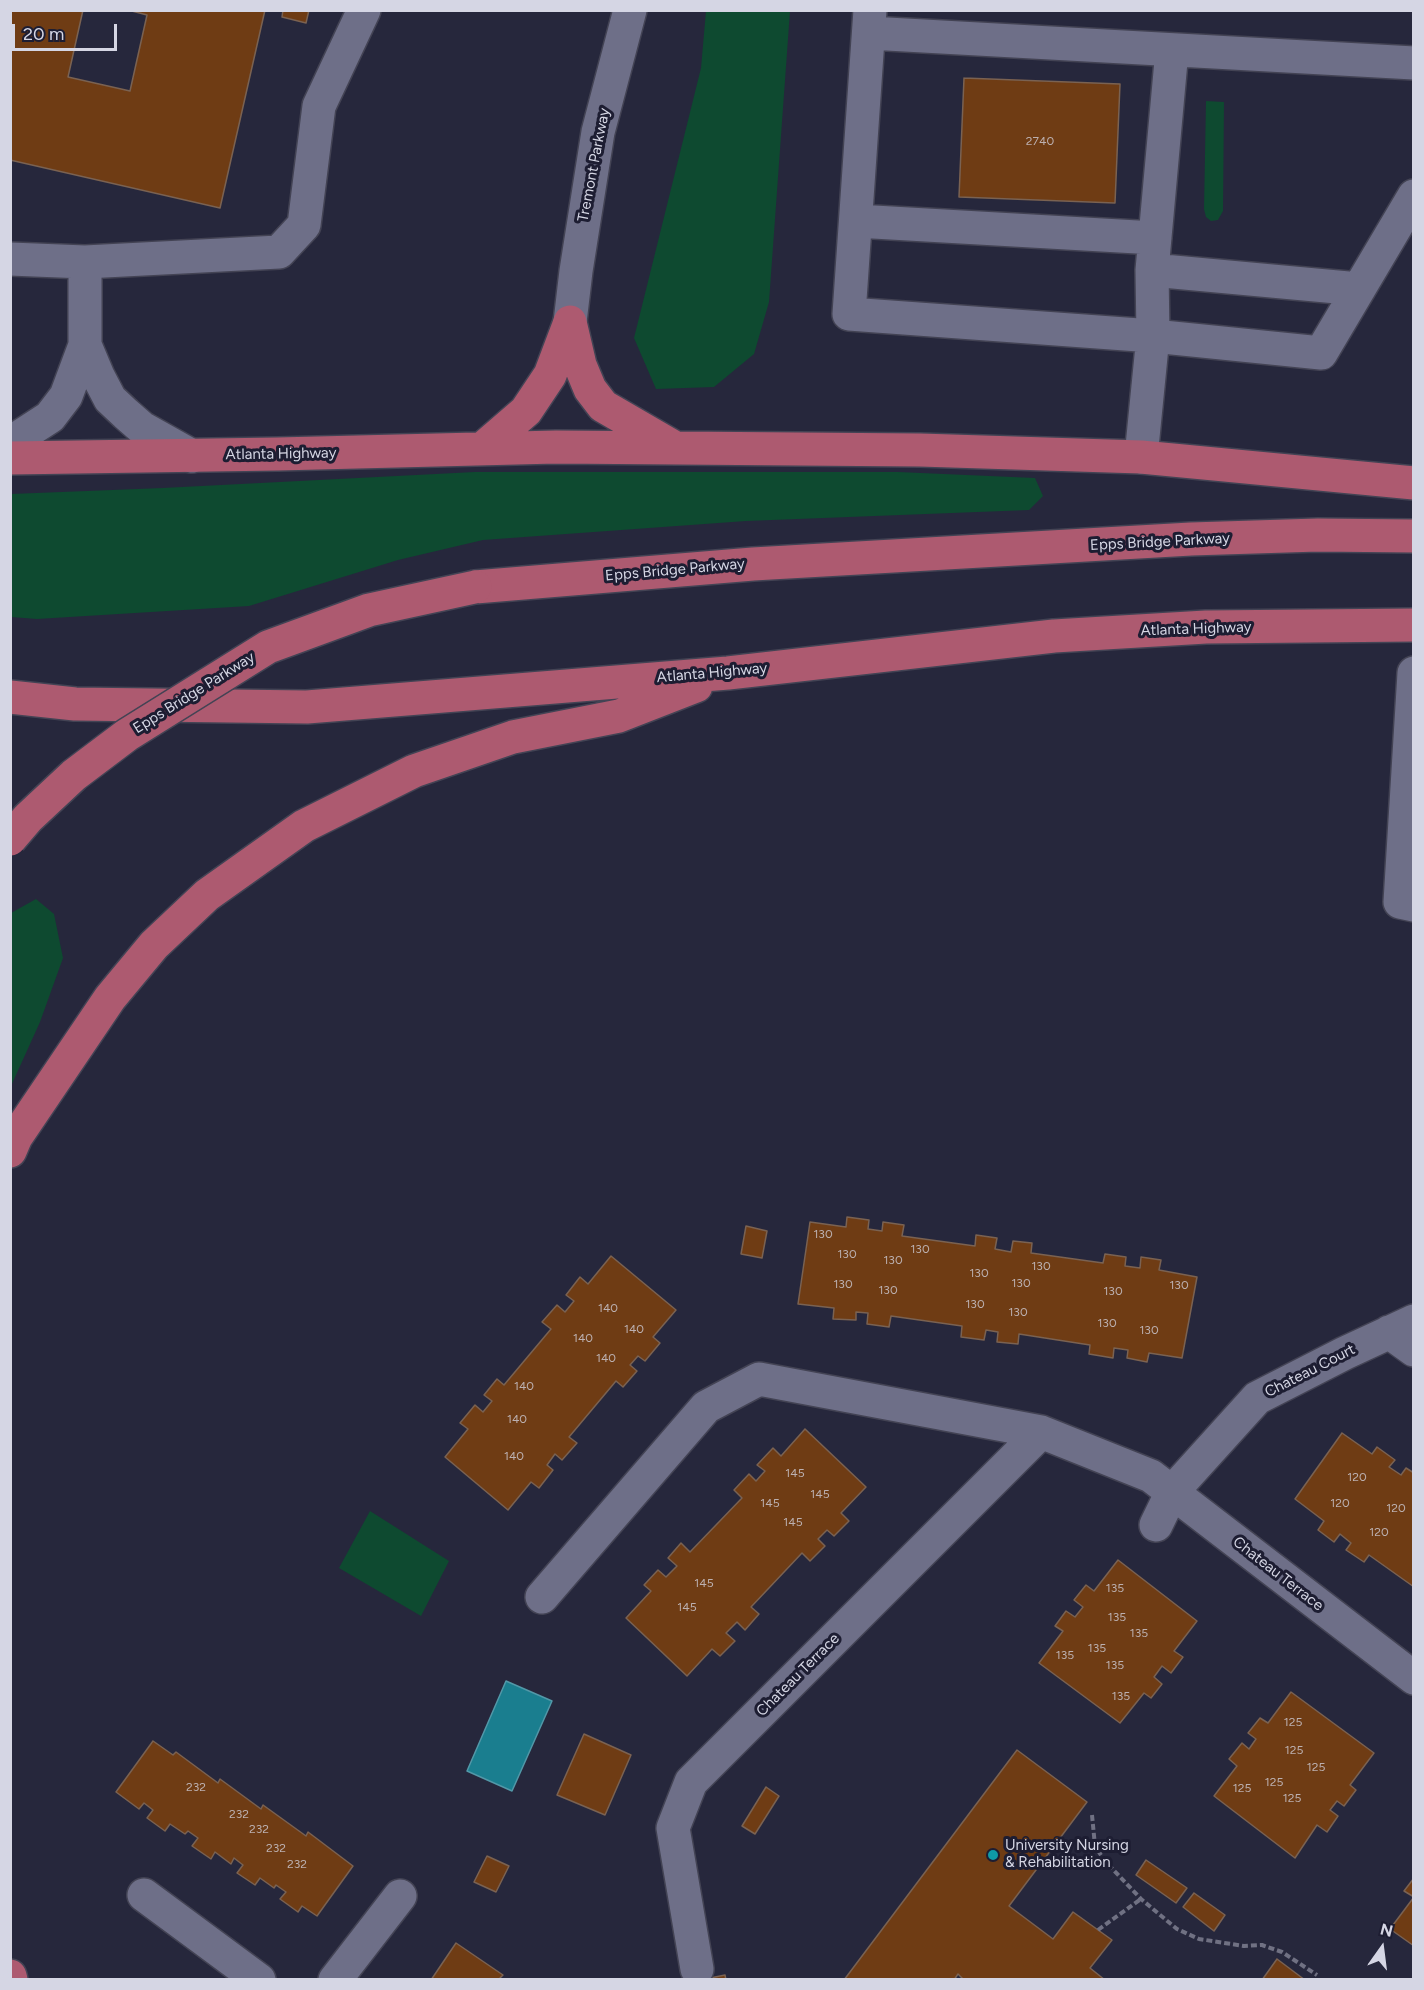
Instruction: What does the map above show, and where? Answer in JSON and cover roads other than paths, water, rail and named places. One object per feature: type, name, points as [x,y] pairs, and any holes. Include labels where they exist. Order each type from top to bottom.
[{"type":"main road","points":[[570,322],[580,365],[590,389],[603,406],[676,448]]},
{"type":"main road","points":[[482,449],[526,411],[550,375],[570,322]]},
{"type":"main road","name":"Atlanta Highway","points":[[10,458],[556,447],[920,450],[1141,457],[1413,483]]},
{"type":"main road","name":"Epps Bridge Parkway","points":[[10,839],[28,818],[74,775],[127,735],[268,647],[369,610],[475,587],[753,564],[1191,539],[1318,535],[1413,536]]},
{"type":"main road","name":"Atlanta Highway","points":[[10,697],[75,704],[307,707],[728,673],[1054,636],[1206,627],[1413,625]]},
{"type":"main road","points":[[10,1151],[16,1137],[110,998],[154,945],[207,894],[304,826],[414,771],[513,736],[619,716],[728,673]]},
{"type":"street","points":[[10,259],[85,262],[279,252],[304,225],[319,106],[364,10]]},
{"type":"street","name":"Tremont Parkway","points":[[570,322],[598,132],[630,10]]},
{"type":"street","points":[[1413,63],[1172,50],[869,22],[849,314],[1153,336],[1321,353],[1413,195]]},
{"type":"street","points":[[1141,457],[1153,336],[1154,254],[1172,50]]},
{"type":"street","points":[[856,221],[1154,254],[1359,289]]},
{"type":"street","points":[[10,443],[50,417],[66,396],[85,345],[85,262]]},
{"type":"street","points":[[85,345],[110,399],[142,428],[192,456]]},
{"type":"street","points":[[1413,673],[1400,902],[1413,904]]},
{"type":"street","name":"Chateau Court","points":[[1156,1525],[1172,1492],[1257,1398],[1405,1334]]},
{"type":"street","name":"Chateau Terrace","points":[[542,1597],[706,1407],[759,1379],[1041,1432],[1151,1476],[1413,1678]]},
{"type":"street","name":"Chateau Terrace","points":[[697,1969],[673,1828],[691,1782],[1041,1432]]},
{"type":"street","points":[[144,1895],[259,1980]]},
{"type":"street","points":[[335,1980],[400,1896]]},
{"type":"water","points":[[506,1681],[552,1701],[512,1791],[467,1771]]},
{"type":"place","name":"University Nursing & Rehabilitation","points":[[993,1855]]}]
